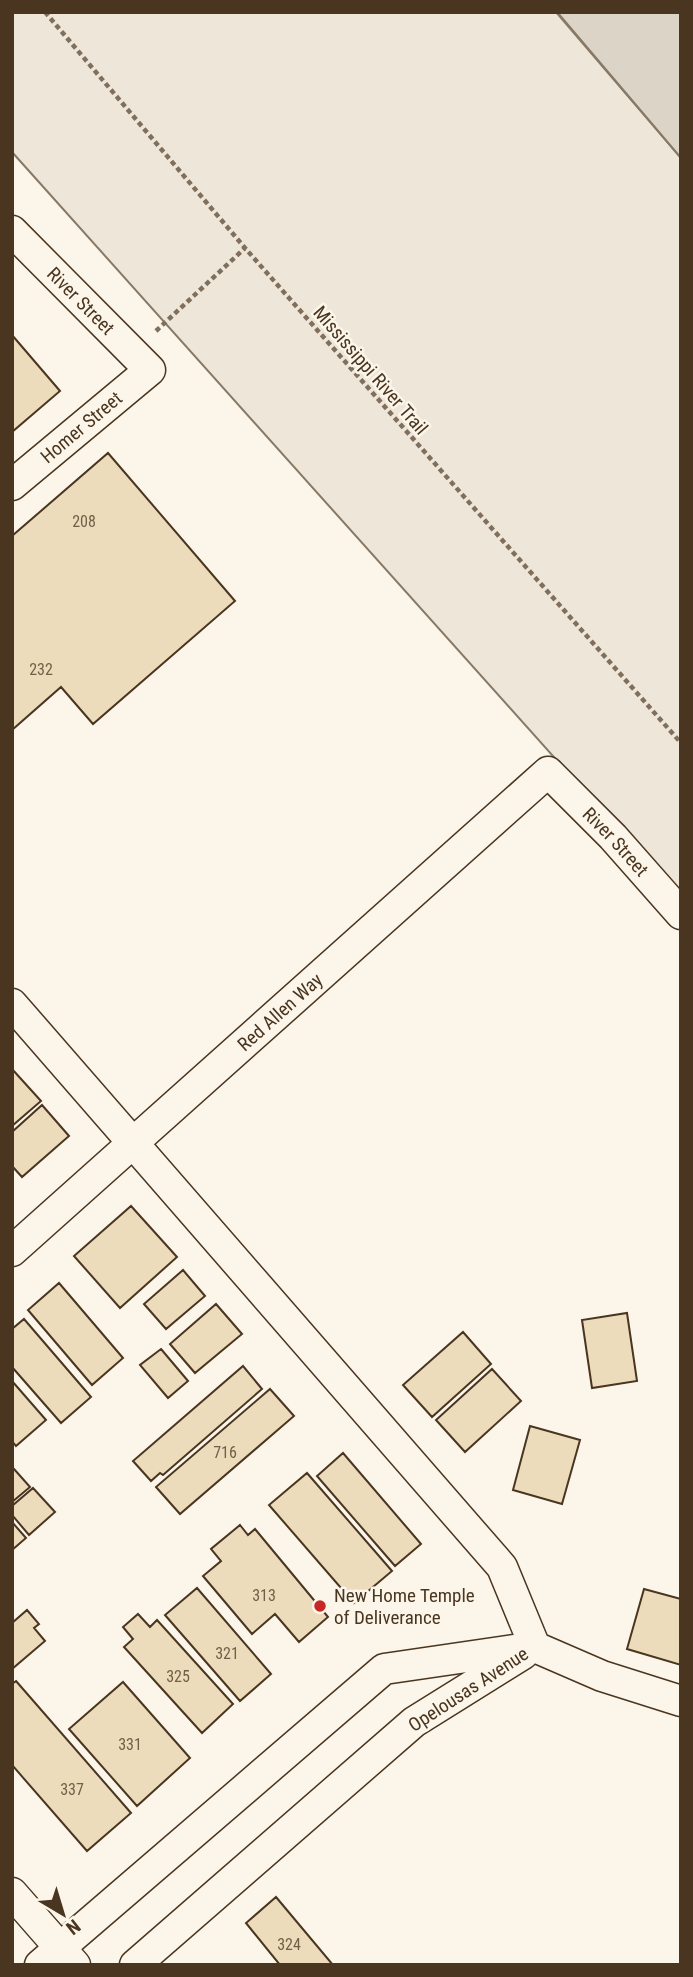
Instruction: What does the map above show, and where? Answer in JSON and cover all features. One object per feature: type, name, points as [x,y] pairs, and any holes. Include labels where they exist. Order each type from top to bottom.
[{"type":"street","name":"River Street","points":[[12,231],[150,370]]},
{"type":"street","name":"Homer Street","points":[[12,485],[150,370]]},
{"type":"street","name":"River Street","points":[[548,772],[613,836],[681,914]]},
{"type":"street","name":"Red Allen Way","points":[[12,1251],[548,772]]},
{"type":"street","points":[[12,1004],[502,1567],[535,1647],[602,1676],[681,1701]]},
{"type":"street","name":"Opelousas Avenue","points":[[58,1959],[384,1670],[535,1647]]},
{"type":"street","name":"Opelousas Avenue","points":[[135,1965],[414,1722],[535,1647]]},
{"type":"street","points":[[12,1893],[58,1959]]},
{"type":"path","name":"Mississippi River Trail","points":[[45,12],[245,248],[681,743]]},
{"type":"path","points":[[150,370],[155,331],[245,248]]},
{"type":"shaded area","points":[[12,12],[556,12],[681,158],[681,899],[12,152]]},
{"type":"shaded area","points":[[557,12],[681,12],[681,158]]},
{"type":"building","points":[[12,335],[60,391],[12,432]]},
{"type":"building","points":[[108,453],[235,601],[93,724],[61,687],[12,730],[12,536]]},
{"type":"building","points":[[12,1069],[41,1101],[12,1126]]},
{"type":"building","points":[[42,1105],[69,1136],[22,1177],[12,1166],[12,1132]]},
{"type":"building","points":[[131,1206],[177,1257],[120,1308],[74,1256]]},
{"type":"building","points":[[183,1270],[205,1296],[166,1329],[144,1304]]},
{"type":"building","points":[[59,1283],[123,1358],[92,1385],[28,1310]]},
{"type":"building","points":[[216,1304],[242,1334],[195,1373],[170,1344]]},
{"type":"building","points":[[627,1313],[637,1381],[592,1388],[582,1320]]},
{"type":"building","points":[[24,1319],[91,1397],[61,1423],[12,1367],[12,1329]]},
{"type":"building","points":[[463,1332],[491,1364],[432,1417],[403,1385]]},
{"type":"building","points":[[161,1349],[188,1381],[168,1398],[140,1365]]},
{"type":"building","points":[[243,1366],[262,1389],[163,1475],[160,1473],[151,1481],[133,1461]]},
{"type":"building","points":[[492,1369],[521,1401],[465,1452],[436,1420]]},
{"type":"building","points":[[12,1381],[46,1420],[16,1446],[12,1441]]},
{"type":"building","points":[[270,1389],[294,1416],[180,1514],[156,1487]]},
{"type":"building","points":[[530,1426],[580,1440],[562,1504],[513,1490]]},
{"type":"building","points":[[343,1453],[421,1544],[395,1566],[317,1476]]},
{"type":"building","points":[[14,1469],[30,1487],[12,1502],[12,1470]]},
{"type":"building","points":[[307,1473],[392,1571],[354,1603],[269,1505]]},
{"type":"building","points":[[33,1488],[55,1512],[29,1535],[12,1515],[12,1506]]},
{"type":"building","points":[[12,1522],[26,1538],[12,1550]]},
{"type":"building","points":[[240,1525],[248,1535],[255,1529],[328,1617],[299,1642],[275,1614],[252,1634],[203,1576],[221,1561],[211,1549]]},
{"type":"building","points":[[197,1588],[271,1674],[240,1701],[165,1615]]},
{"type":"building","points":[[644,1589],[681,1599],[681,1665],[627,1649]]},
{"type":"building","points":[[27,1610],[39,1624],[34,1628],[45,1641],[12,1669],[12,1623]]},
{"type":"building","points":[[138,1614],[150,1627],[157,1620],[233,1704],[202,1733],[124,1647],[133,1639],[123,1627]]},
{"type":"building","points":[[16,1681],[131,1813],[87,1851],[12,1765],[12,1684]]},
{"type":"building","points":[[123,1682],[190,1758],[137,1806],[69,1729]]},
{"type":"building","points":[[276,1897],[333,1965],[280,1965],[246,1923]]},
{"type":"place","name":"New Home Temple of Deliverance","points":[[320,1606]]}]
